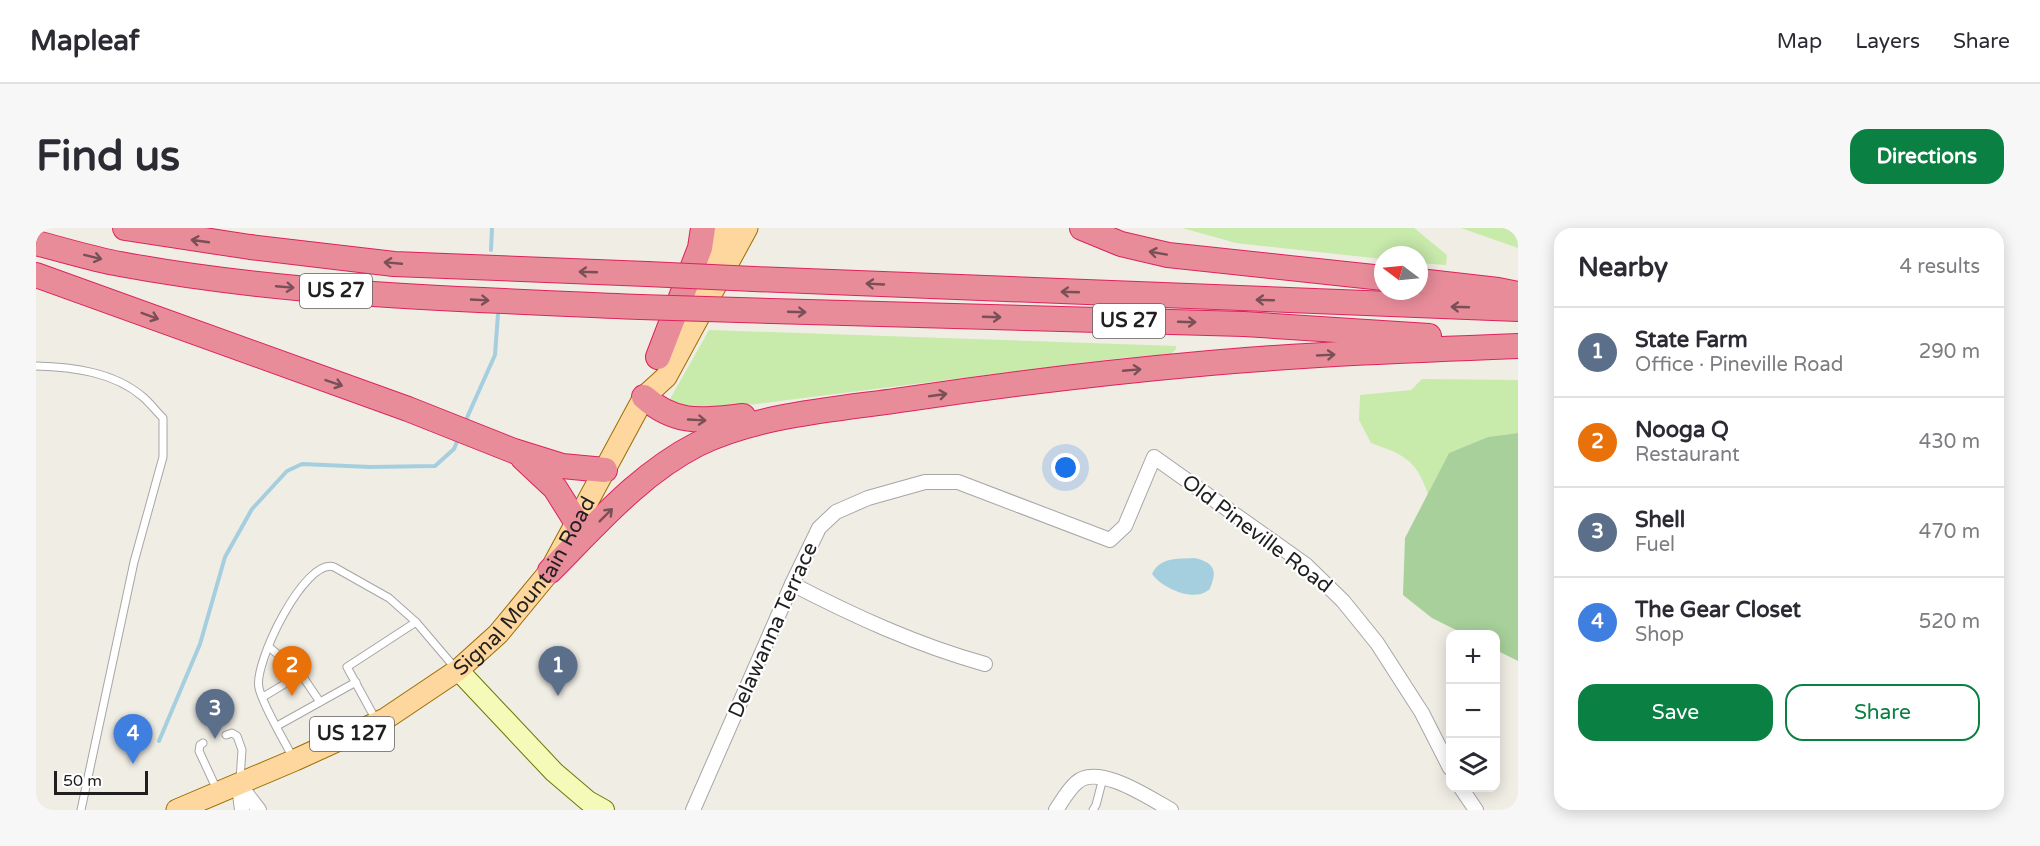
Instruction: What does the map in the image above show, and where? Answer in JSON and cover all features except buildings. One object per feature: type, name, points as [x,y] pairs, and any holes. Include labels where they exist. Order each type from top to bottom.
[{"type":"highway","name":"US 27","points":[[124,228],[238,246],[394,264],[1518,309]]},
{"type":"highway","points":[[658,357],[700,248],[703,228]]},
{"type":"highway","points":[[1083,228],[1121,244],[1168,255],[1374,277]]},
{"type":"highway","name":"US 27","points":[[36,243],[119,264],[273,286],[394,296],[640,307],[1244,324],[1518,344]]},
{"type":"highway","points":[[36,275],[408,409],[514,451],[562,466],[606,470]]},
{"type":"highway","points":[[1428,282],[1518,294]]},
{"type":"highway","points":[[550,571],[636,485],[670,460],[721,434],[765,421],[1049,380],[1210,363],[1518,344]]},
{"type":"highway","points":[[644,397],[668,413],[699,420],[901,400]]},
{"type":"highway","points":[[514,451],[555,488],[577,523]]},
{"type":"main road","points":[[658,357],[726,228]]},
{"type":"main road","name":"Signal Mountain Road","points":[[177,810],[378,723],[458,670],[498,634],[550,571],[644,397],[666,377],[747,228]]},
{"type":"main road","name":"US 127","points":[[644,397],[658,357]]},
{"type":"main road","points":[[458,670],[554,772],[588,801],[604,810]]},
{"type":"street","name":"Delawanna Terrace","points":[[693,810],[792,584],[819,528],[836,512],[868,498],[925,482],[958,482],[1110,540],[1125,526],[1154,457]]},
{"type":"street","name":"Old Pineville Road","points":[[1154,457],[1306,565],[1343,601],[1377,643],[1422,713],[1446,760]]},
{"type":"street","points":[[792,584],[848,613],[922,645],[985,664]]},
{"type":"street","points":[[1056,810],[1077,782],[1086,778],[1119,781],[1171,810]]},
{"type":"street","points":[[239,784],[242,810]]},
{"type":"street","points":[[239,784],[259,810]]},
{"type":"street","points":[[1464,792],[1476,810]]},
{"type":"lane","points":[[36,366],[66,367],[100,374],[125,385],[144,397],[163,418],[163,457],[134,562],[81,810]]},
{"type":"lane","points":[[295,760],[263,697],[259,687],[259,672],[289,602],[317,570],[324,566],[334,567],[389,598],[416,622],[458,670]]},
{"type":"lane","points":[[378,723],[347,667],[416,622]]},
{"type":"lane","points":[[269,647],[301,674],[320,702]]},
{"type":"lane","points":[[263,697],[301,674]]},
{"type":"lane","points":[[277,726],[356,682]]},
{"type":"lane","points":[[226,735],[232,733],[237,735],[242,750],[239,784]]},
{"type":"lane","points":[[203,743],[199,751],[218,793]]},
{"type":"lane","points":[[1098,808],[1103,778]]},
{"type":"green space","points":[[1182,228],[1414,228],[1447,255],[1446,265],[1428,264],[1428,246],[1374,246],[1374,258],[1236,243]]},
{"type":"green space","points":[[1461,228],[1518,228],[1518,248]]},
{"type":"green space","points":[[709,330],[1176,346],[1176,349],[1171,354],[1121,358],[692,412],[666,406]]},
{"type":"green space","points":[[1422,379],[1518,380],[1518,433],[1488,437],[1449,453],[1428,494],[1419,473],[1413,466],[1400,455],[1371,443],[1359,420],[1360,395],[1411,390]]},
{"type":"green space","points":[[1518,433],[1518,661],[1500,652],[1500,630],[1456,630],[1432,618],[1403,595],[1405,538],[1449,453],[1488,437]]},
{"type":"water","points":[[1194,558],[1208,563],[1214,573],[1210,589],[1201,594],[1177,592],[1162,584],[1152,574],[1155,568],[1164,562]]},
{"type":"waterway","points":[[491,250],[492,228]]},
{"type":"waterway","points":[[465,422],[495,355],[498,314]]},
{"type":"waterway","points":[[159,741],[200,644],[225,557],[252,509],[287,471],[302,464],[370,467],[435,466],[454,449],[458,439]]},
{"type":"place","name":"Nooga Q","points":[[292,696]]},
{"type":"place","name":"State Farm","points":[[558,696]]},
{"type":"place","name":"Shell","points":[[215,739]]},
{"type":"place","name":"The Gear Closet","points":[[133,764]]}]
